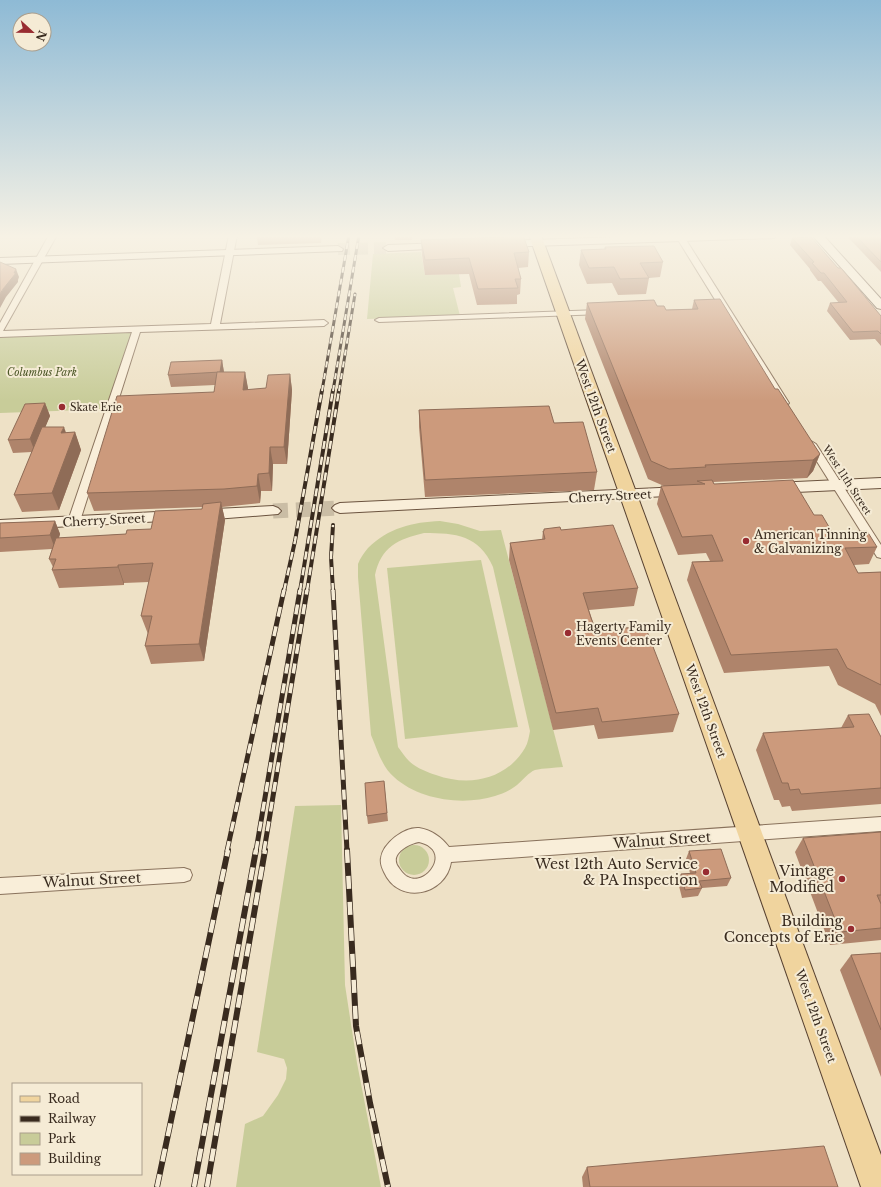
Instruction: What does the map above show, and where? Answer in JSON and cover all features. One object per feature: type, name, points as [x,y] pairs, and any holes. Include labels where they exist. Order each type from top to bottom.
[{"type":"main road","name":"West 12th Street","points":[[555,290],[877,1187]]},
{"type":"street","points":[[0,330],[22,290]]},
{"type":"street","points":[[215,326],[222,290]]},
{"type":"street","points":[[715,290],[788,409]]},
{"type":"street","points":[[868,290],[880,303]]},
{"type":"street","points":[[714,308],[726,308]]},
{"type":"street","points":[[379,320],[612,312]]},
{"type":"street","points":[[0,334],[324,323]]},
{"type":"street","points":[[74,521],[137,329]]},
{"type":"street","name":"West 11th Street","points":[[807,438],[881,554]]},
{"type":"street","points":[[760,489],[881,483]]},
{"type":"street","name":"Cherry Street","points":[[340,508],[698,492]]},
{"type":"street","name":"Cherry Street","points":[[0,525],[273,511]]},
{"type":"street","name":"Walnut Street","points":[[443,855],[881,824]]},
{"type":"street","name":"Walnut Street","points":[[0,886],[184,875]]},
{"type":"green space","points":[[370,290],[454,290],[460,316],[367,319]]},
{"type":"green space","name":"Columbus Park","points":[[137,329],[111,409],[0,413],[0,334]]},
{"type":"green space","points":[[440,521],[458,524],[480,531],[501,530],[563,767],[535,770],[509,790],[498,795],[482,799],[442,799],[429,796],[404,785],[386,768],[380,758],[371,735],[358,564],[368,548],[384,535],[401,527]],"holes":[[[424,533],[456,535],[465,538],[481,548],[493,567],[530,731],[526,746],[517,759],[497,774],[486,778],[461,780],[449,779],[433,774],[415,766],[406,758],[398,747],[375,575],[378,565],[386,551],[406,538]]]},
{"type":"green space","points":[[481,560],[518,727],[405,739],[387,568]]},
{"type":"green space","points":[[341,805],[345,985],[357,1063],[381,1187],[236,1187],[245,1124],[263,1116],[278,1095],[286,1079],[287,1068],[284,1059],[257,1052],[295,806]]},
{"type":"green space","points":[[414,845],[424,850],[429,860],[424,870],[414,875],[404,870],[399,860],[404,850]]},
{"type":"building","points":[[838,290],[860,290],[881,316],[881,334],[878,331],[853,332],[830,303],[847,302]]},
{"type":"building","points":[[720,299],[775,389],[778,389],[820,454],[813,460],[705,465],[706,467],[669,469],[651,461],[587,303],[654,300],[657,306],[664,306],[666,310],[698,309],[694,300]]},
{"type":"building","points":[[222,360],[220,372],[168,375],[171,362]]},
{"type":"building","points":[[217,372],[245,372],[243,390],[266,388],[268,375],[290,374],[284,447],[270,447],[269,473],[258,474],[257,486],[224,489],[87,493],[117,396],[214,392]]},
{"type":"building","points":[[45,403],[30,439],[8,440],[25,404]]},
{"type":"building","points":[[549,406],[554,423],[583,422],[597,472],[425,480],[419,410]]},
{"type":"building","points":[[42,427],[64,427],[61,433],[75,432],[52,493],[14,495]]},
{"type":"building","points":[[712,480],[714,484],[793,480],[814,515],[822,515],[832,532],[867,531],[877,547],[845,548],[858,573],[881,572],[881,685],[847,668],[837,649],[731,655],[692,562],[723,561],[712,535],[682,537],[661,486],[705,484],[697,481]]},
{"type":"building","points":[[221,502],[199,644],[145,646],[152,616],[141,616],[153,563],[118,565],[118,567],[52,570],[56,559],[49,559],[56,538],[126,534],[127,530],[151,529],[155,511],[202,509],[203,504]]},
{"type":"building","points":[[55,521],[50,535],[0,538],[0,523]]},
{"type":"building","points":[[613,525],[638,588],[583,593],[591,618],[596,631],[645,626],[679,714],[602,722],[598,708],[556,713],[510,543],[545,539],[544,529],[560,527],[561,530]]},
{"type":"building","points":[[869,714],[881,737],[881,788],[801,794],[799,789],[790,790],[788,783],[782,783],[763,733],[854,727],[848,715]]},
{"type":"building","points":[[384,781],[387,813],[367,816],[365,783]]},
{"type":"building","points":[[881,832],[881,895],[877,895],[881,904],[881,928],[840,932],[803,838]]},
{"type":"building","points":[[721,849],[731,878],[699,881],[702,888],[685,890],[681,874],[696,873],[689,851]]},
{"type":"building","points":[[881,953],[881,1030],[851,955]]},
{"type":"building","points":[[824,1146],[838,1187],[590,1187],[587,1167]]},
{"type":"tunnel","points":[[273,511],[340,508]]},
{"type":"railway","points":[[322,391],[339,290]]},
{"type":"railway","points":[[333,391],[350,290]]},
{"type":"railway","points":[[339,391],[355,294]]},
{"type":"railway","points":[[284,591],[295,541],[322,390]]},
{"type":"railway","points":[[300,591],[333,390]]},
{"type":"railway","points":[[307,591],[339,390]]},
{"type":"railway","points":[[333,525],[331,557],[333,591]]},
{"type":"railway","points":[[227,851],[284,590]]},
{"type":"railway","points":[[256,851],[300,590]]},
{"type":"railway","points":[[264,851],[307,590]]},
{"type":"railway","points":[[333,590],[347,851]]},
{"type":"railway","points":[[157,1187],[228,850]]},
{"type":"railway","points":[[194,1187],[256,850]]},
{"type":"railway","points":[[207,1187],[265,850]]},
{"type":"railway","points":[[347,850],[356,1026],[370,1103],[388,1187]]},
{"type":"place","name":"Skate Erie","points":[[62,407]]},
{"type":"place","name":"American Tinning & Galvanizing","points":[[746,541]]},
{"type":"place","name":"Hagerty Family Events Center","points":[[568,633]]},
{"type":"place","name":"West 12th Auto Service & PA Inspection","points":[[706,872]]},
{"type":"place","name":"Vintage Modified","points":[[842,879]]},
{"type":"place","name":"Building Concepts of Erie","points":[[851,929]]}]
